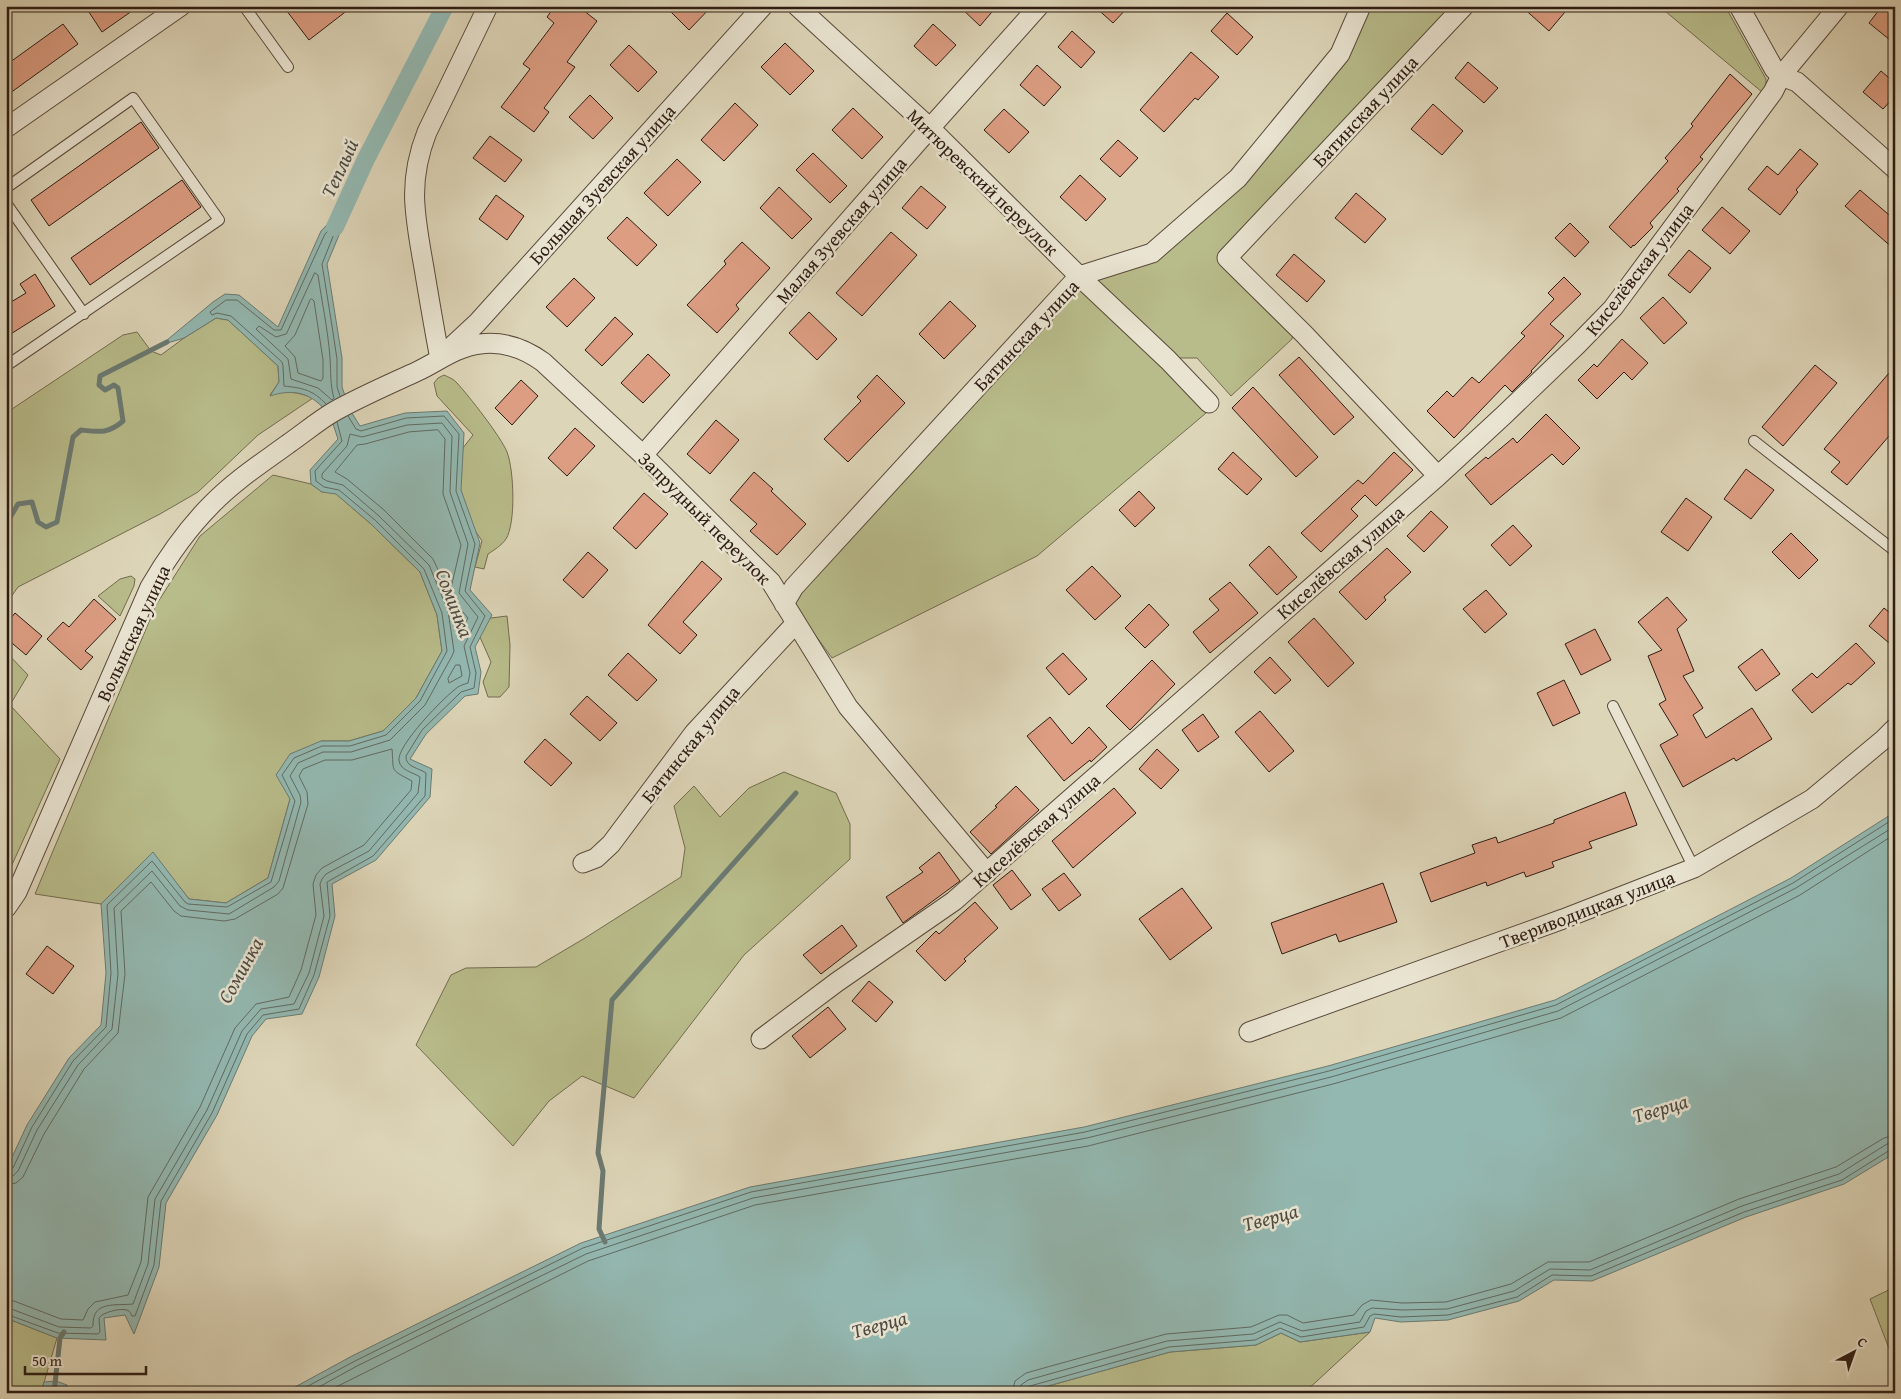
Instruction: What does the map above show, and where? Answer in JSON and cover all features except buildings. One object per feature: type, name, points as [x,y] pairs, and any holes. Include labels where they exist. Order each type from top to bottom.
[{"type":"street","points":[[6,128],[181,6]]},
{"type":"street","points":[[440,359],[414,211],[415,176],[419,154],[427,132],[488,6]]},
{"type":"street","name":"Большая Зуевская улица","points":[[440,359],[483,315],[763,6]]},
{"type":"street","name":"Митюревский переулок","points":[[797,6],[930,128],[1079,276],[1168,360],[1209,403]]},
{"type":"street","name":"Малая Зуевская улица","points":[[643,456],[1039,6]]},
{"type":"street","name":"Батинская улица","points":[[784,604],[794,587],[1079,276],[1152,253],[1238,178],[1340,54],[1361,6]]},
{"type":"street","name":"Батинская улица","points":[[1438,476],[1304,334],[1227,258],[1464,6]]},
{"type":"street","points":[[1739,6],[1774,69],[1781,76],[1797,82],[1895,169]]},
{"type":"street","name":"Киселёвская улица","points":[[761,1039],[837,982],[954,902],[1438,476],[1570,352],[1613,308],[1773,92],[1781,76],[1839,6]]},
{"type":"street","name":"Запрудный переулок","points":[[440,359],[459,348],[481,343],[503,344],[525,350],[543,362],[643,456],[771,582],[848,707],[987,873]]},
{"type":"street","name":"Волынская улица","points":[[6,908],[17,892],[150,587],[185,535],[211,504],[240,478],[333,412],[440,359]]},
{"type":"street","name":"Батинская улица","points":[[583,862],[596,858],[611,844],[694,733],[796,623]]},
{"type":"street","name":"Твериводицкая улица","points":[[1249,1032],[1563,919],[1694,868],[1812,799],[1895,728]]},
{"type":"lane","points":[[244,6],[288,67]]},
{"type":"lane","points":[[6,188],[133,98],[219,220],[6,366]]},
{"type":"lane","points":[[6,203],[84,314]]},
{"type":"lane","points":[[1754,441],[1895,552]]},
{"type":"lane","points":[[1613,706],[1694,868]]},
{"type":"green space","points":[[1366,6],[1458,6],[1222,256],[1294,329],[1292,339],[1231,396],[1197,358],[1180,358],[1169,354],[1093,278],[1155,258],[1243,180]]},
{"type":"green space","points":[[1659,6],[1725,6],[1766,79],[1766,87],[1762,92]]},
{"type":"green space","points":[[1086,287],[1172,371],[1206,413],[1037,556],[832,658],[791,602],[1071,295]]},
{"type":"green space","points":[[216,318],[228,320],[278,366],[279,382],[270,395],[292,392],[313,398],[258,435],[198,492],[160,514],[18,587],[6,604],[6,413],[123,335],[137,332],[151,351],[161,355]]},
{"type":"green space","points":[[444,375],[456,382],[477,407],[504,445],[509,460],[513,509],[509,531],[506,539],[488,554],[484,569],[475,567],[482,541],[468,520],[458,486],[463,448],[473,435],[437,396],[434,383]]},
{"type":"green space","points":[[273,475],[311,484],[322,492],[335,493],[371,524],[420,572],[437,615],[442,651],[416,698],[383,731],[349,741],[321,741],[290,799],[268,878],[226,903],[189,899],[153,853],[101,904],[35,894],[156,605],[200,536]]},
{"type":"green space","points":[[131,576],[135,579],[134,586],[120,616],[98,596],[120,579]]},
{"type":"green space","points":[[507,616],[510,645],[509,687],[500,697],[488,697],[483,682],[491,662],[476,628],[491,618]]},
{"type":"green space","points":[[6,652],[28,675],[10,705],[60,759],[6,878]]},
{"type":"green space","points":[[784,772],[836,793],[850,824],[850,859],[744,955],[634,1098],[582,1076],[549,1101],[513,1146],[416,1045],[451,975],[466,968],[536,967],[585,938],[681,877],[685,848],[674,806],[694,786],[720,817],[749,788]]},
{"type":"green space","points":[[1895,1287],[1895,1364],[1870,1299]]},
{"type":"green space","points":[[6,1318],[57,1338],[41,1393],[6,1393]]},
{"type":"green space","points":[[1370,1332],[1304,1393],[1023,1393],[1170,1352],[1256,1345],[1281,1333],[1300,1342]]},
{"type":"water","points":[[345,206],[339,235],[327,264],[342,358],[342,387],[350,410],[360,426],[405,413],[447,411],[464,433],[461,490],[480,543],[470,590],[492,615],[475,647],[481,672],[478,694],[465,696],[426,734],[410,759],[432,769],[430,797],[376,860],[332,884],[335,916],[319,977],[302,1014],[266,1019],[252,1036],[217,1115],[166,1203],[159,1267],[134,1334],[125,1315],[104,1318],[106,1340],[57,1338],[6,1318],[6,1170],[27,1125],[69,1058],[101,1025],[106,973],[101,904],[153,852],[189,899],[226,903],[268,878],[290,799],[276,775],[290,754],[321,741],[349,741],[383,731],[416,698],[442,651],[437,615],[420,572],[371,524],[336,494],[322,492],[311,484],[310,470],[338,439],[328,414],[322,407],[316,401],[302,394],[287,392],[270,396],[279,382],[278,366],[228,320],[216,318],[184,338],[161,345],[225,294],[239,295],[278,327],[321,231]]},
{"type":"water","name":"Тверца","points":[[1895,812],[1895,1153],[1844,1184],[1746,1217],[1592,1281],[1554,1280],[1519,1301],[1448,1320],[1401,1322],[1375,1318],[1370,1332],[1300,1342],[1281,1333],[1256,1345],[1170,1352],[1023,1393],[284,1393],[352,1356],[581,1243],[750,1187],[1084,1127],[1328,1066],[1555,1000],[1791,878]]},
{"type":"water","points":[[56,1381],[67,1385],[67,1393],[41,1393],[44,1382]]},
{"type":"waterway","name":"Теплый","points":[[335,227],[366,159],[445,6]]},
{"type":"waterway","name":"Соминка","points":[[6,521],[8,521],[18,504],[32,502],[38,522],[46,527],[57,522],[73,437],[81,430],[108,430],[123,421],[118,388],[114,385],[105,390],[99,385],[100,376],[167,342]]},
{"type":"waterway","points":[[605,1242],[599,1229],[603,1171],[598,1153],[612,1000],[796,793]]},
{"type":"waterway","name":"Соминка","points":[[54,1393],[60,1338],[64,1332]]}]
